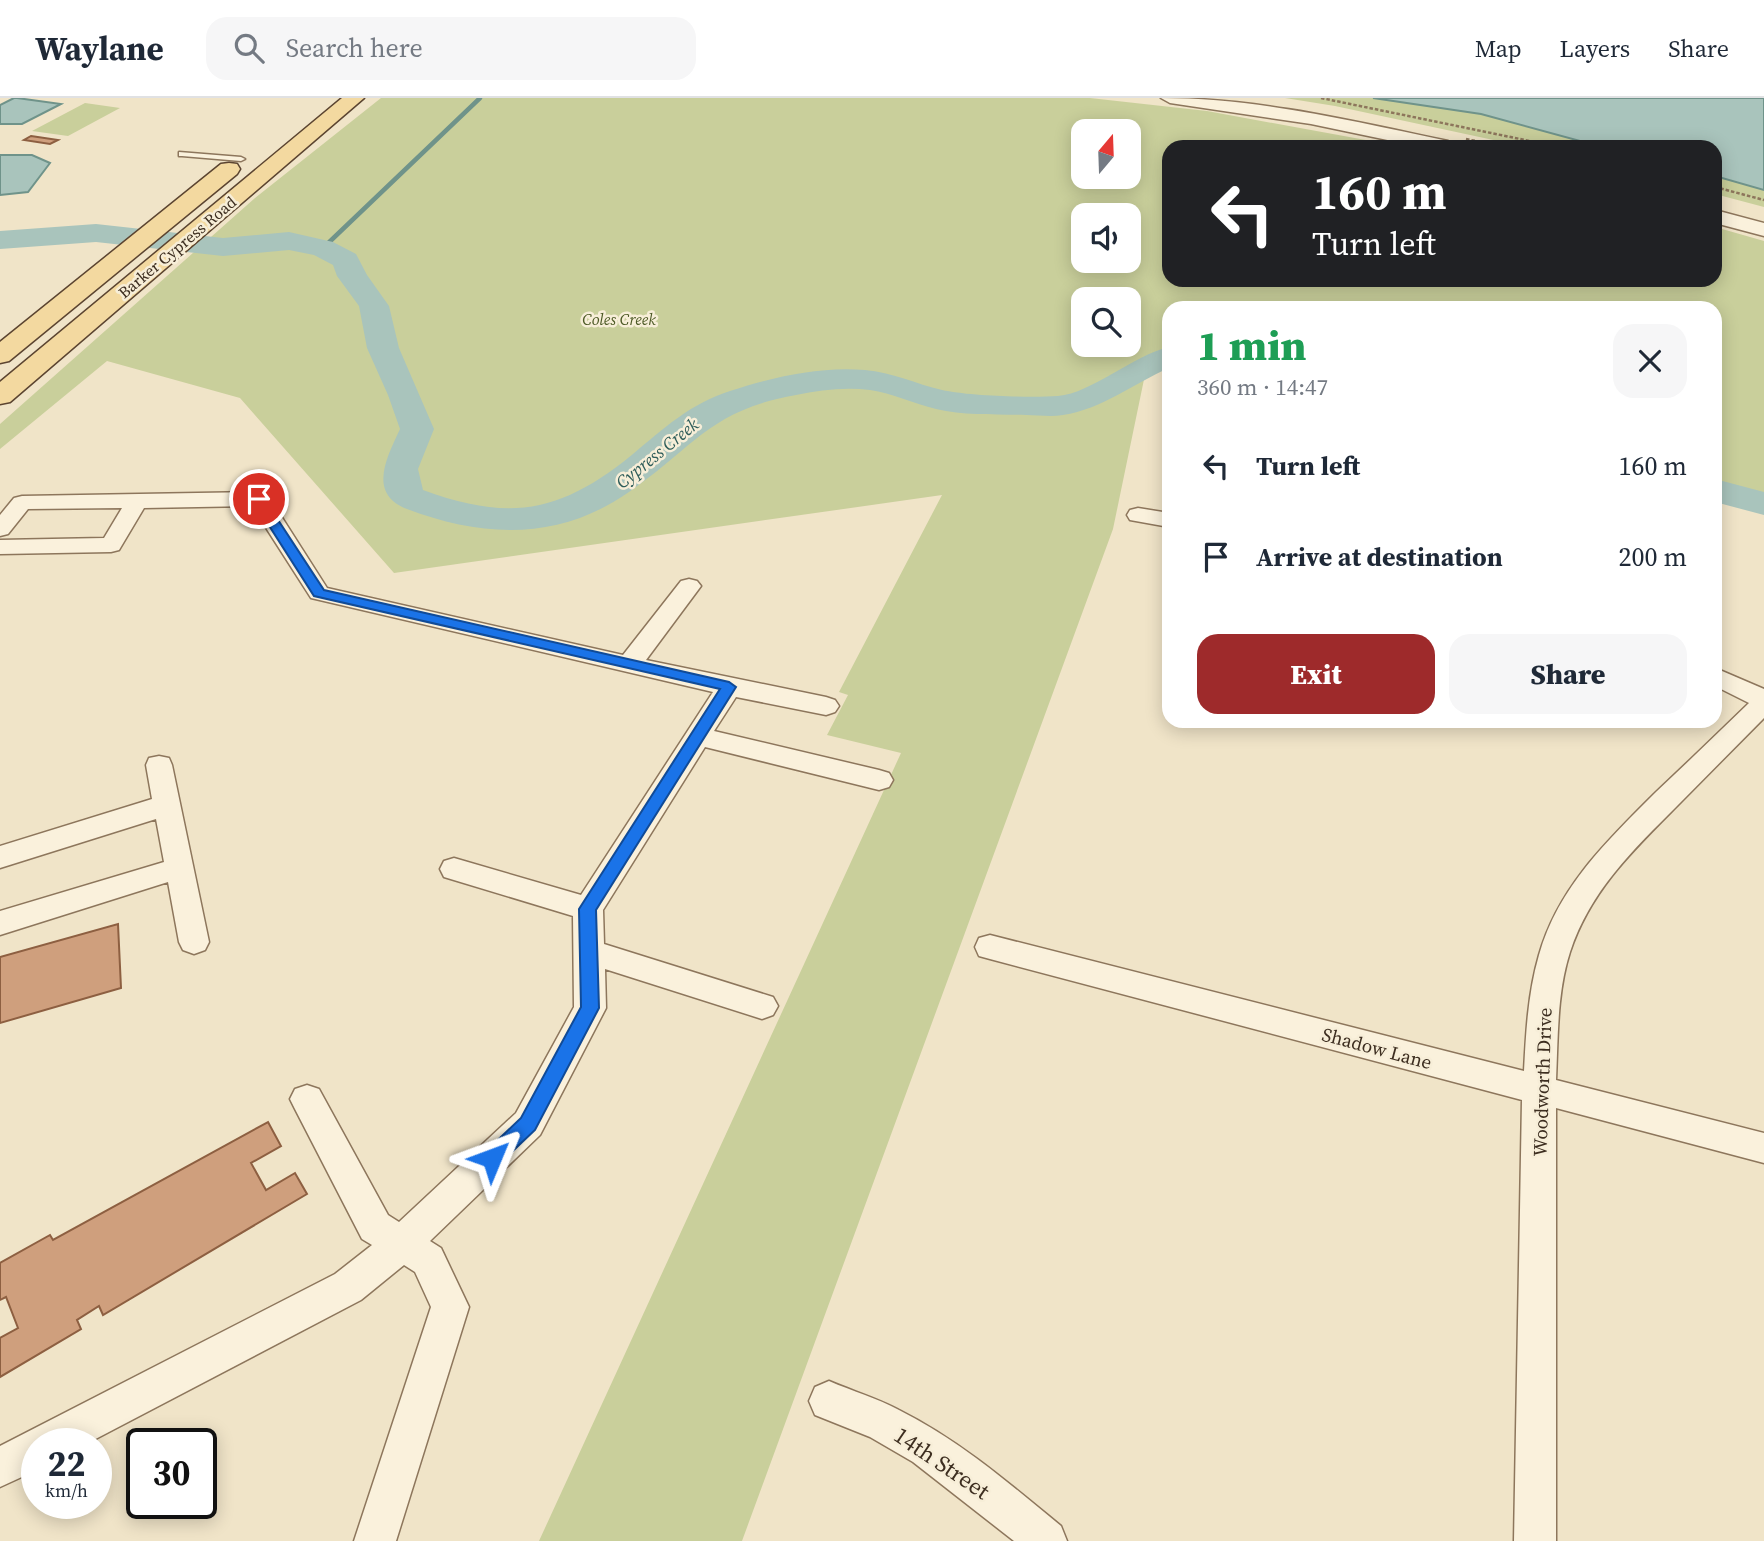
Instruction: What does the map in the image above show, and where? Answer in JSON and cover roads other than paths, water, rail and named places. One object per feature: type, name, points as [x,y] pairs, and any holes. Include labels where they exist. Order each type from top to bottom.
[{"type":"main road","name":"Barker Cypress Road","points":[[0,396],[354,98]]},
{"type":"main road","name":"Barker Cypress Road","points":[[0,355],[260,144]]},
{"type":"street","points":[[1170,98],[1311,118],[1415,140]]},
{"type":"street","points":[[1722,218],[1764,230]]},
{"type":"street","points":[[0,529],[22,503],[259,499],[319,593],[729,687],[826,706]]},
{"type":"street","points":[[0,547],[111,545],[137,501]]},
{"type":"street","points":[[1138,515],[1162,519]]},
{"type":"street","points":[[629,664],[690,586]]},
{"type":"street","points":[[1722,680],[1764,702]]},
{"type":"street","points":[[76,1428],[348,1287],[402,1244],[528,1124],[590,1008],[588,909],[729,687]]},
{"type":"street","name":"Woodworth Drive","points":[[1535,1541],[1539,1089],[1544,1004],[1553,954],[1567,917],[1587,885],[1616,849],[1764,702]]},
{"type":"street","points":[[698,736],[879,780]]},
{"type":"street","points":[[159,765],[194,942]]},
{"type":"street","points":[[0,857],[167,805]]},
{"type":"street","points":[[0,923],[179,868]]},
{"type":"street","points":[[454,869],[588,909]]},
{"type":"street","name":"Shadow Lane","points":[[990,947],[1764,1148]]},
{"type":"street","points":[[589,952],[762,1006]]},
{"type":"street","points":[[307,1099],[375,1227],[428,1261],[450,1307],[375,1541]]},
{"type":"street","name":"14th Street","points":[[829,1401],[885,1424],[944,1461],[1046,1541]]},
{"type":"street","points":[[0,1467],[21,1456]]},
{"type":"lane","points":[[182,154],[241,159]]},
{"type":"water","points":[[14,98],[61,104],[22,124],[0,124],[0,105]]},
{"type":"water","points":[[1373,98],[1764,98],[1764,190],[1722,178],[1722,140],[1576,140],[1481,114]]},
{"type":"water","points":[[0,155],[32,155],[50,163],[28,192],[0,195]]},
{"type":"waterway","points":[[323,248],[480,98]]},
{"type":"waterway","name":"Cypress Creek","points":[[0,240],[96,233],[223,247],[289,241],[323,248],[346,260],[352,276],[374,306],[383,348],[417,429],[400,469],[406,496],[472,517],[532,519],[588,501],[616,484],[702,416],[727,403],[769,390],[813,382],[856,379],[887,383],[949,401],[1060,406],[1092,396],[1162,360]]},
{"type":"waterway","name":"Cypress Creek","points":[[1722,492],[1764,504]]},
{"type":"park label","name":"Coles Creek","points":[[619,319]]}]
